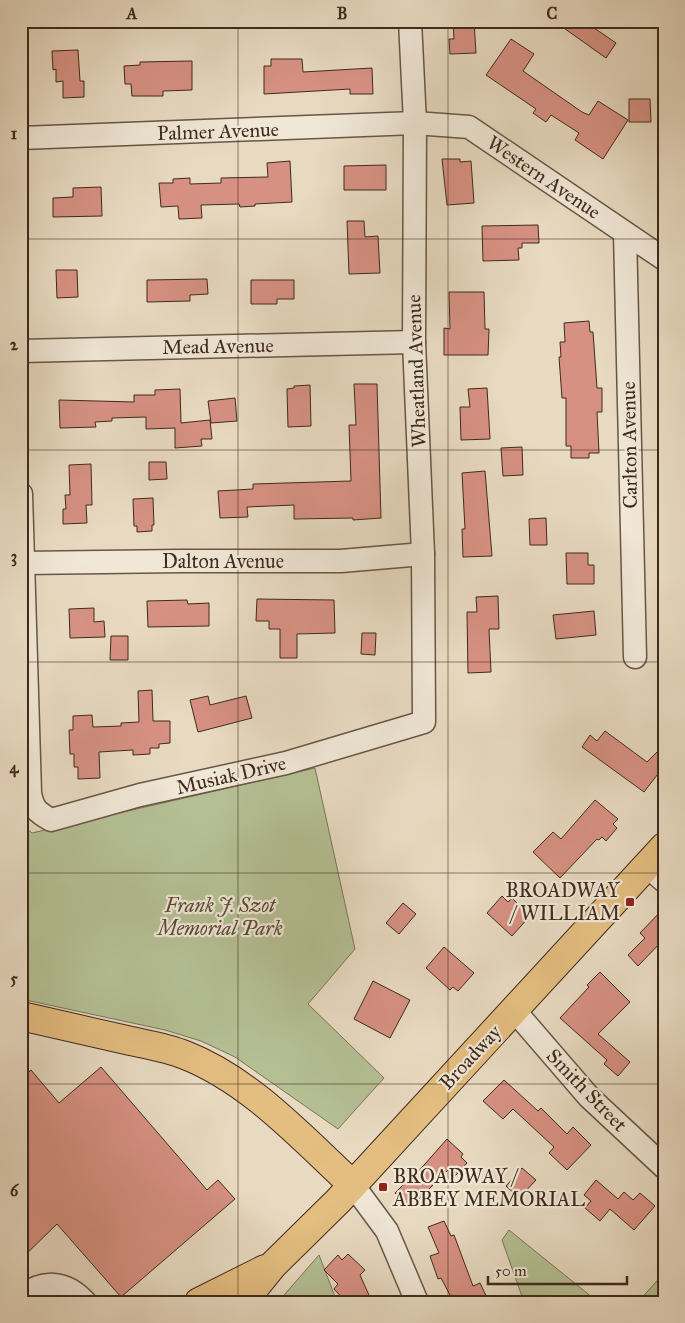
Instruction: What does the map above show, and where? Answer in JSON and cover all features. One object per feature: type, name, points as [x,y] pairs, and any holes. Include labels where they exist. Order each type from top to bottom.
[{"type":"main road","name":"Broadway","points":[[243,1302],[274,1265],[352,1185],[514,1010],[658,865]]},
{"type":"main road","points":[[21,1016],[170,1050],[196,1060],[228,1077],[263,1104],[352,1185]]},
{"type":"main road","name":"Broadway","points":[[199,1302],[274,1265]]},
{"type":"street","name":"Wheatland Avenue","points":[[410,21],[414,123],[414,342],[423,554],[424,722]]},
{"type":"street","name":"Palmer Avenue","points":[[21,138],[414,123]]},
{"type":"street","name":"Western Avenue","points":[[414,123],[469,127],[664,259]]},
{"type":"street","name":"Carlton Avenue","points":[[625,232],[635,657]]},
{"type":"street","name":"Mead Avenue","points":[[21,351],[414,342]]},
{"type":"street","points":[[21,494],[23,563]]},
{"type":"street","name":"Dalton Avenue","points":[[23,563],[341,561],[423,554]]},
{"type":"street","name":"Musiak Drive","points":[[23,563],[30,793],[32,803],[38,812],[51,820],[140,795],[286,763],[424,722]]},
{"type":"street","name":"Smith Street","points":[[514,1010],[589,1097],[664,1167]]},
{"type":"street","points":[[352,1185],[387,1231],[417,1302]]},
{"type":"street","points":[[21,1297],[30,1289],[56,1283],[77,1293],[85,1302]]},
{"type":"green space","name":"Frank J. Szot Memorial Park","points":[[315,768],[355,949],[308,1004],[384,1078],[338,1129],[235,1057],[201,1041],[165,1030],[21,999],[21,823],[32,833]]},
{"type":"green space","points":[[509,1230],[598,1302],[524,1302],[502,1240]]},
{"type":"green space","points":[[319,1255],[337,1302],[278,1302]]},
{"type":"green space","points":[[664,1273],[664,1302],[638,1302]]},
{"type":"building","points":[[453,21],[474,21],[476,53],[450,54],[449,39],[454,39]]},
{"type":"building","points":[[554,21],[584,21],[616,43],[606,58]]},
{"type":"building","points":[[511,39],[534,54],[523,71],[582,112],[589,115],[598,101],[628,120],[603,159],[575,140],[579,133],[551,115],[546,122],[533,113],[536,109],[486,75]]},
{"type":"building","points":[[78,50],[80,81],[84,81],[84,97],[63,98],[63,81],[56,82],[56,69],[53,70],[52,51]]},
{"type":"building","points":[[271,59],[302,59],[303,72],[372,68],[373,94],[350,94],[350,89],[264,94],[264,66],[271,66]]},
{"type":"building","points":[[192,61],[192,90],[163,91],[163,96],[132,96],[131,84],[125,84],[124,66],[140,65],[140,62]]},
{"type":"building","points":[[629,99],[650,99],[651,122],[629,122]]},
{"type":"building","points":[[442,159],[460,159],[460,162],[471,161],[474,203],[447,205]]},
{"type":"building","points":[[290,161],[292,202],[255,204],[255,206],[240,207],[239,204],[201,205],[202,218],[179,219],[178,206],[161,207],[159,183],[173,183],[173,179],[190,178],[190,184],[221,183],[221,178],[268,177],[267,163]]},
{"type":"building","points":[[386,165],[386,190],[344,190],[344,166]]},
{"type":"building","points":[[101,187],[102,216],[53,217],[53,198],[73,197],[73,188]]},
{"type":"building","points":[[347,221],[364,221],[365,237],[378,236],[380,273],[349,274]]},
{"type":"building","points":[[538,225],[539,243],[522,243],[522,248],[518,248],[519,260],[483,261],[482,226]]},
{"type":"building","points":[[56,270],[77,270],[78,297],[57,298]]},
{"type":"building","points":[[207,279],[208,294],[190,295],[190,301],[147,302],[147,280]]},
{"type":"building","points":[[251,280],[294,280],[294,299],[277,299],[277,304],[251,304]]},
{"type":"building","points":[[449,292],[484,292],[485,329],[489,329],[488,355],[444,355],[444,328],[450,329]]},
{"type":"building","points":[[589,321],[590,332],[593,332],[597,388],[602,388],[602,412],[597,412],[599,453],[589,453],[589,458],[571,458],[571,446],[566,446],[566,398],[562,398],[559,357],[561,357],[560,342],[565,342],[564,323]]},
{"type":"building","points":[[354,384],[377,384],[381,518],[353,520],[353,518],[294,519],[294,505],[247,507],[248,517],[220,518],[218,491],[253,489],[253,484],[351,481],[349,425],[356,425]]},
{"type":"building","points":[[310,385],[311,426],[288,427],[287,389],[294,388],[294,386]]},
{"type":"building","points":[[487,388],[490,439],[461,440],[460,407],[470,407],[468,389]]},
{"type":"building","points":[[180,389],[181,423],[210,420],[212,439],[201,439],[202,446],[175,448],[175,428],[146,429],[146,417],[112,418],[112,421],[95,422],[96,427],[60,428],[59,400],[134,402],[134,395],[155,395],[155,390]]},
{"type":"building","points":[[235,398],[237,421],[211,423],[208,401]]},
{"type":"building","points":[[522,447],[523,475],[503,476],[501,448]]},
{"type":"building","points":[[149,462],[166,462],[167,479],[149,480]]},
{"type":"building","points":[[91,464],[92,505],[86,505],[87,523],[63,524],[63,509],[66,509],[65,495],[70,495],[69,465]]},
{"type":"building","points":[[485,471],[492,556],[463,557],[462,529],[465,529],[462,473]]},
{"type":"building","points":[[153,498],[154,525],[152,525],[152,531],[137,532],[137,526],[134,526],[133,499]]},
{"type":"building","points":[[546,518],[547,545],[530,545],[529,519]]},
{"type":"building","points":[[566,553],[588,553],[588,565],[594,565],[594,584],[567,584]]},
{"type":"building","points":[[498,596],[499,629],[489,629],[491,672],[468,673],[467,612],[477,612],[476,597]]},
{"type":"building","points":[[257,599],[334,600],[335,633],[297,634],[297,658],[280,658],[280,629],[269,629],[269,621],[256,621]]},
{"type":"building","points":[[187,600],[188,604],[209,603],[209,626],[148,627],[147,601]]},
{"type":"building","points":[[94,608],[94,622],[104,621],[105,637],[70,638],[69,609]]},
{"type":"building","points":[[594,611],[596,635],[556,639],[553,615]]},
{"type":"building","points":[[362,633],[376,633],[375,655],[361,654]]},
{"type":"building","points":[[111,636],[128,636],[128,660],[110,660]]},
{"type":"building","points":[[152,690],[153,721],[170,721],[170,743],[159,744],[159,748],[150,748],[150,754],[133,755],[133,750],[99,752],[100,778],[78,779],[78,767],[74,767],[74,754],[70,754],[69,730],[73,730],[73,716],[92,715],[93,727],[121,726],[121,723],[139,722],[138,691]]},
{"type":"building","points":[[208,696],[210,705],[246,696],[252,718],[198,732],[190,700]]},
{"type":"building","points":[[605,731],[647,762],[664,745],[664,766],[644,792],[582,747],[590,735],[597,741]]},
{"type":"building","points":[[595,800],[618,819],[613,824],[617,828],[606,841],[602,837],[599,840],[597,839],[560,878],[533,852],[553,832],[561,839]]},
{"type":"building","points":[[502,896],[508,902],[512,898],[530,916],[512,936],[487,913]]},
{"type":"building","points":[[403,903],[416,914],[399,934],[386,923]]},
{"type":"building","points":[[664,908],[664,939],[638,966],[628,955],[645,938],[640,933]]},
{"type":"building","points":[[444,947],[474,973],[458,991],[453,987],[450,990],[426,968]]},
{"type":"building","points":[[600,972],[630,1002],[598,1034],[630,1062],[618,1076],[604,1064],[607,1060],[560,1018],[589,987],[587,985]]},
{"type":"building","points":[[373,981],[410,1000],[390,1038],[354,1019]]},
{"type":"building","points":[[101,1067],[207,1190],[218,1180],[235,1199],[121,1297],[57,1224],[21,1259],[21,1079],[31,1070],[59,1103]]},
{"type":"building","points":[[504,1080],[538,1111],[541,1108],[567,1134],[573,1127],[591,1145],[567,1170],[549,1153],[554,1147],[513,1109],[503,1119],[483,1101]]},
{"type":"building","points":[[447,1139],[463,1154],[461,1157],[467,1163],[455,1176],[448,1170],[410,1208],[395,1193],[417,1173]]},
{"type":"building","points":[[522,1168],[536,1180],[519,1198],[506,1186]]},
{"type":"building","points":[[596,1180],[618,1199],[624,1192],[633,1200],[640,1193],[655,1206],[634,1230],[610,1209],[600,1221],[585,1208],[591,1201],[584,1195]]},
{"type":"building","points":[[444,1221],[451,1236],[454,1235],[473,1286],[480,1283],[489,1302],[442,1302],[451,1297],[441,1278],[438,1279],[430,1256],[439,1253],[428,1227]]},
{"type":"building","points":[[348,1254],[365,1270],[360,1275],[372,1302],[346,1302],[334,1289],[338,1284],[324,1270],[338,1255],[342,1260]]},
{"type":"place","name":"BROADWAY / WILLIAM","points":[[630,902]]},
{"type":"place","name":"BROADWAY / ABBEY MEMORIAL","points":[[383,1187]]}]
